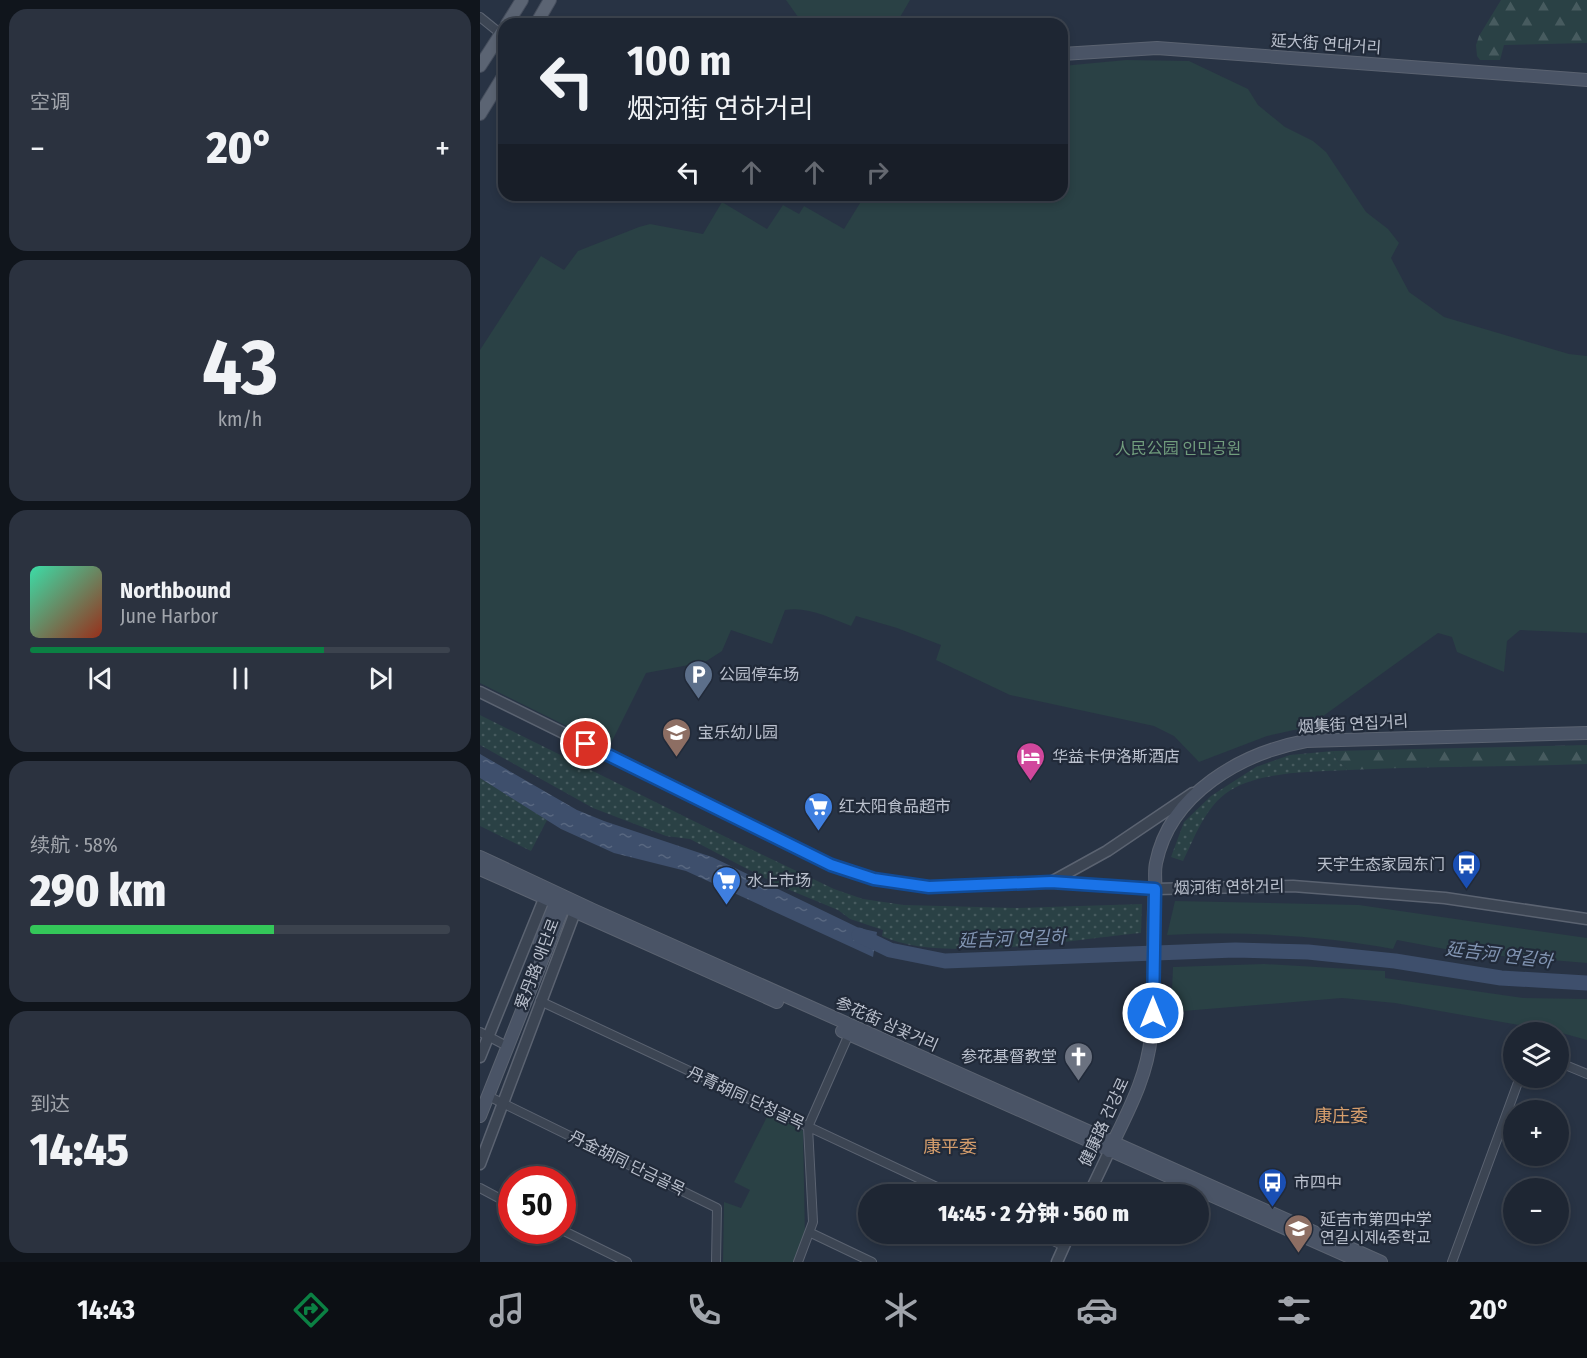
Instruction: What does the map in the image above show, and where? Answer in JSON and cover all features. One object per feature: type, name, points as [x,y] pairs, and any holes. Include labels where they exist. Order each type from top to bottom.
[{"type":"main road","points":[[512,18],[522,0]]},
{"type":"main road","points":[[540,18],[550,0]]},
{"type":"main road","points":[[480,66],[498,40]]},
{"type":"main road","name":"延大街 연대거리","points":[[1068,54],[1156,48],[1587,80]]},
{"type":"main road","points":[[480,114],[498,85]]},
{"type":"main road","name":"烟集街 연집거리","points":[[1201,788],[1224,772],[1266,751],[1306,741],[1587,733]]},
{"type":"main road","name":"健康路 건강로","points":[[1111,1148],[1140,1087],[1148,1056],[1153,1013],[1153,909],[1156,864],[1166,836],[1179,812],[1201,788]]},
{"type":"main road","name":"参花街 삼꽃거리","points":[[480,857],[558,900],[575,912],[1111,1148],[1381,1262]]},
{"type":"main road","name":"参花街 삼꽃거리","points":[[480,869],[558,900],[1360,1262]]},
{"type":"main road","name":"爱丹路 애단로","points":[[480,1116],[484,1095],[501,1043],[558,900]]},
{"type":"main road","name":"爱丹路 애단로","points":[[484,1095],[558,900]]},
{"type":"street","points":[[480,17],[498,28]]},
{"type":"street","name":"烟河街 연하거리","points":[[480,692],[831,865],[888,882],[929,887],[1051,882],[1155,889],[1335,889],[1445,898],[1587,919]]},
{"type":"street","name":"烟集街 연집거리","points":[[1051,882],[1098,857],[1201,788]]},
{"type":"street","name":"爱丹路 애단로","points":[[480,1057],[484,1034],[558,900]]},
{"type":"street","name":"爱丹路 애단로","points":[[480,1164],[575,912]]},
{"type":"street","name":"丹青胡同 단청골목","points":[[540,1001],[931,1184]]},
{"type":"street","points":[[484,1034],[501,1043]]},
{"type":"street","points":[[798,1262],[811,1233],[813,1222],[808,1127],[849,1034]]},
{"type":"street","points":[[1569,1067],[1587,1074]]},
{"type":"street","points":[[1452,1262],[1516,1088]]},
{"type":"street","name":"丹金胡同 단금골목","points":[[484,1095],[717,1208],[716,1262]]},
{"type":"street","name":"健康路 건강로","points":[[1094,1184],[1111,1148]]},
{"type":"street","points":[[480,1188],[498,1198]]},
{"type":"street","points":[[811,1233],[872,1262]]},
{"type":"street","points":[[576,1237],[627,1262]]},
{"type":"street","points":[[1057,1262],[1064,1246],[1060,1244]]},
{"type":"green space","points":[[786,0],[910,0],[900,18],[799,18]]},
{"type":"green space","points":[[1501,0],[1587,0],[1587,43],[1504,45],[1500,60],[1480,60],[1477,56],[1476,45],[1479,36]]},
{"type":"green space","name":"人民公园 인민공원","points":[[1126,60],[1189,61],[1248,89],[1258,105],[1285,127],[1313,141],[1326,152],[1366,212],[1388,229],[1399,243],[1391,258],[1409,292],[1444,317],[1569,354],[1587,356],[1587,633],[1520,630],[1507,641],[1504,672],[1457,652],[1452,637],[1438,633],[1308,727],[1267,736],[1199,762],[1174,736],[1154,726],[1010,695],[936,660],[941,645],[897,628],[856,616],[851,626],[819,613],[794,609],[785,610],[772,644],[731,630],[722,651],[705,662],[646,673],[610,745],[605,745],[480,683],[480,350],[541,256],[564,270],[578,251],[650,224],[703,234],[722,202],[767,229],[783,205],[799,214],[804,206],[844,229],[861,201],[1068,201],[1068,65]]},
{"type":"green space","points":[[480,715],[734,841],[834,889],[863,899],[904,905],[1017,908],[1142,904],[1141,933],[1045,944],[972,949],[907,944],[882,936],[883,930],[850,919],[838,910],[780,886],[690,839],[666,836],[593,808],[480,745]]},
{"type":"green space","points":[[1587,745],[1587,764],[1348,770],[1336,759],[1333,751]]},
{"type":"green space","points":[[1333,751],[1336,759],[1348,770],[1284,774],[1237,786],[1211,808],[1183,861],[1171,857],[1184,822],[1211,796],[1256,767],[1290,755]]},
{"type":"green space","points":[[480,778],[547,820],[531,851],[480,826]]},
{"type":"green space","points":[[1175,901],[1359,905],[1587,938],[1587,963],[1466,953],[1397,940],[1393,949],[1337,940],[1280,935],[1167,935]]},
{"type":"green space","points":[[1264,964],[1385,971],[1385,978],[1523,998],[1587,999],[1587,1040],[1569,1035],[1569,1022],[1503,1022],[1395,1003],[1342,998],[1171,1012],[1173,967]]},
{"type":"green space","points":[[769,1113],[803,1131],[805,1239],[795,1262],[723,1262],[724,1202],[741,1208],[750,1190],[734,1182]]},
{"type":"water","points":[[480,754],[577,810],[712,857],[859,928],[877,932],[873,957],[686,871],[614,853],[561,829],[480,778]]},
{"type":"waterway","name":"延吉河 연길하","points":[[859,935],[890,950],[945,961],[1235,950],[1308,952],[1395,961],[1501,978],[1587,983]]},
{"type":"place","name":"公园停车场","points":[[698,700]]},
{"type":"place","name":"宝乐幼儿园","points":[[677,758]]},
{"type":"place","name":"华益卡伊洛斯酒店","points":[[1031,782]]},
{"type":"place","name":"红太阳食品超市","points":[[818,832]]},
{"type":"place","name":"天宇生态家园东门","points":[[1466,890]]},
{"type":"place","name":"水上市场","points":[[726,906]]},
{"type":"place","name":"参花基督教堂","points":[[1078,1082]]},
{"type":"place","name":"市四中","points":[[1273,1208]]},
{"type":"place","name":"延吉市第四中学 연길시제4중학교","points":[[1299,1254]]},
{"type":"district","name":"康庄委","points":[[1341,1116]]},
{"type":"district","name":"康平委","points":[[950,1147]]},
{"type":"route","points":[[586,744],[831,865],[874,879],[929,887],[1051,882],[1155,889],[1153,1013]]}]
